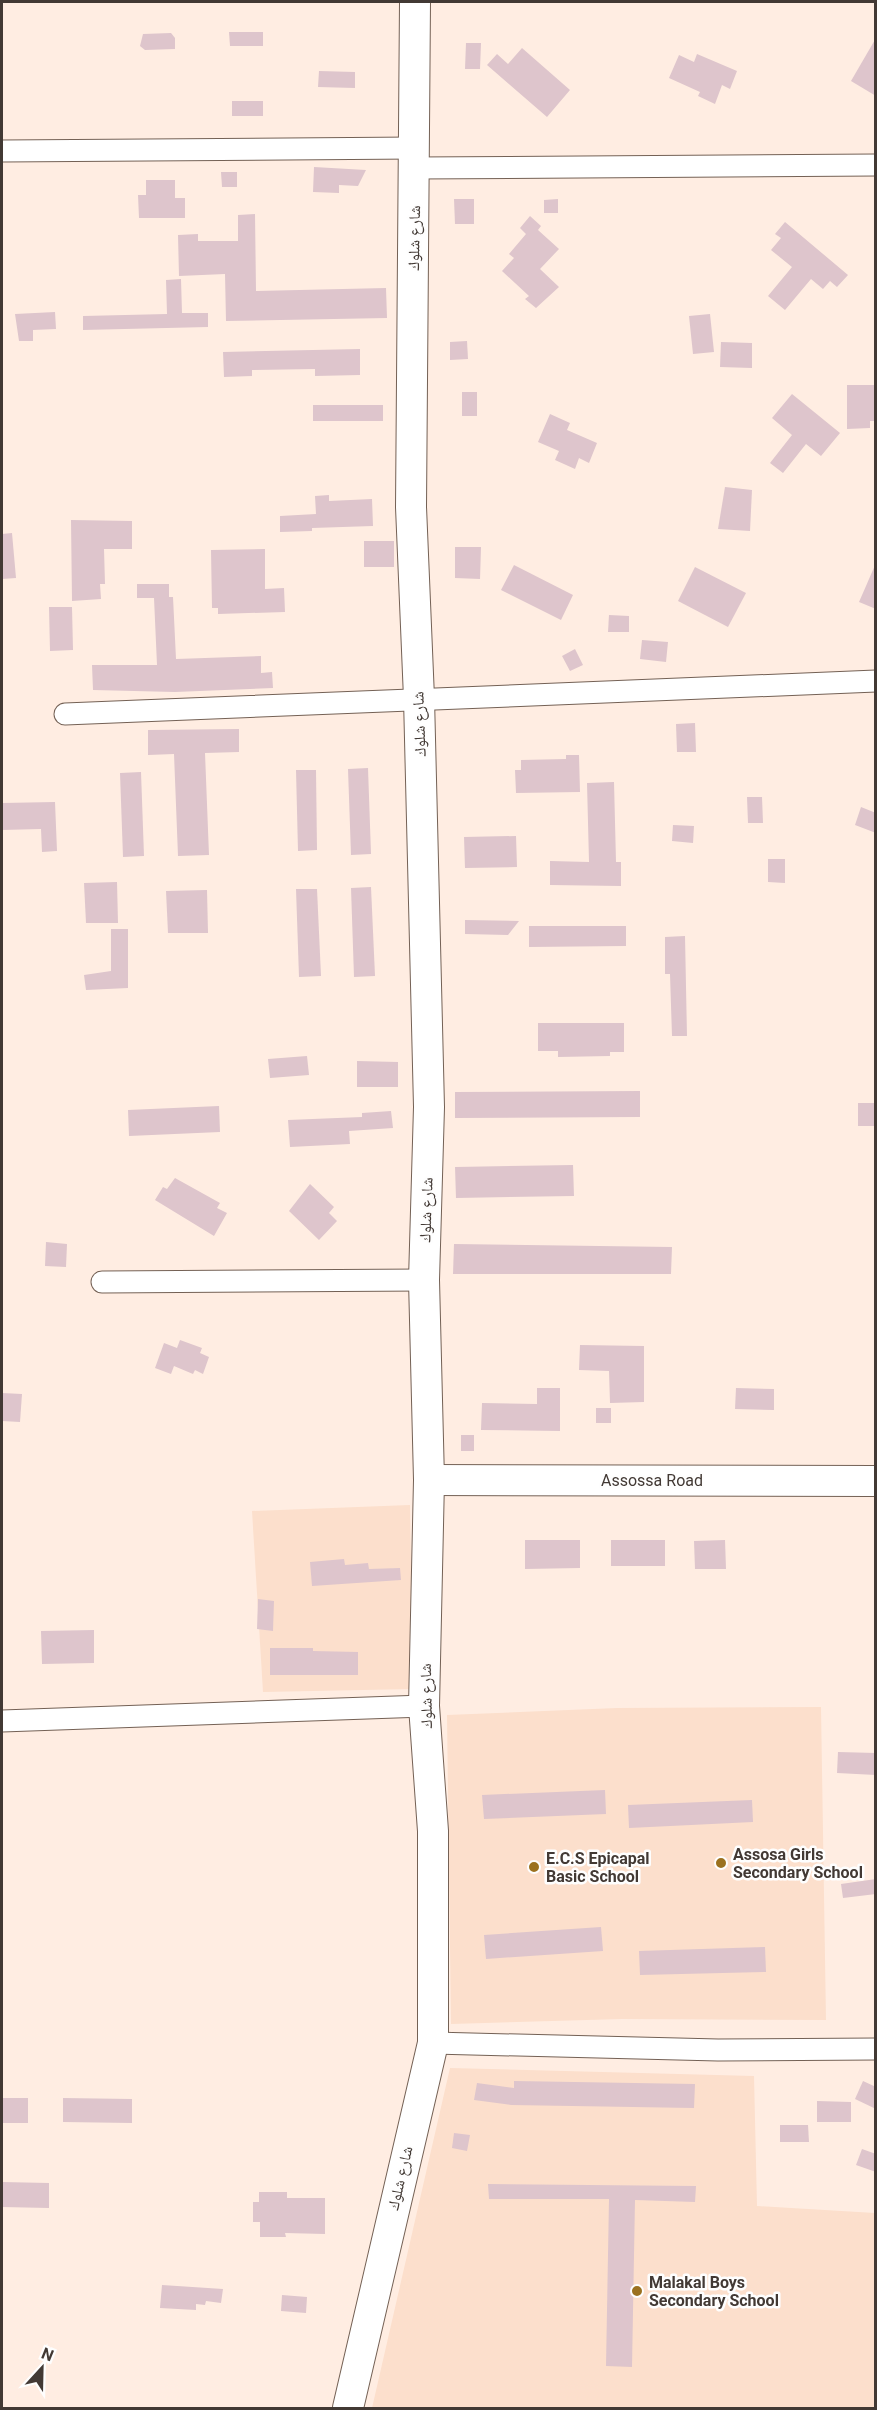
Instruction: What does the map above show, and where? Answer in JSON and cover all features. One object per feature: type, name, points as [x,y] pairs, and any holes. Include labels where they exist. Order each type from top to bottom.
[{"type":"street","name":"شارع شلوك","points":[[348,2409],[433,2043],[433,1831],[424,1706],[429,1480],[424,1280],[429,1107],[419,698],[411,507],[415,2]]},
{"type":"street","points":[[2,151],[876,165]]},
{"type":"street","points":[[65,714],[876,681]]},
{"type":"street","points":[[102,1282],[424,1280]]},
{"type":"street","name":"Assossa Road","points":[[429,1480],[876,1481]]},
{"type":"street","points":[[2,1721],[424,1706]]},
{"type":"street","points":[[433,2043],[718,2050],[876,2049]]},
{"type":"shaded area","points":[[410,1505],[413,1689],[263,1692],[252,1511]]},
{"type":"shaded area","points":[[821,1707],[826,2020],[622,2019],[451,2024],[447,1715],[617,1708]]},
{"type":"shaded area","name":"Malakal Boys Secondary School","points":[[450,2068],[754,2076],[757,2206],[875,2213],[875,2408],[372,2408]]},
{"type":"building","points":[[229,32],[263,32],[263,46],[230,46]]},
{"type":"building","points":[[171,33],[175,38],[175,49],[145,50],[140,46],[143,34]]},
{"type":"building","points":[[876,38],[876,96],[851,81]]},
{"type":"building","points":[[466,43],[481,43],[480,69],[465,69]]},
{"type":"building","points":[[522,48],[570,90],[547,117],[487,65],[497,54],[508,64]]},
{"type":"building","points":[[697,54],[737,71],[730,89],[722,85],[715,104],[698,96],[700,92],[669,78],[679,55],[694,62]]},
{"type":"building","points":[[319,71],[355,72],[355,88],[318,87]]},
{"type":"building","points":[[232,101],[263,101],[263,116],[232,116]]},
{"type":"building","points":[[314,167],[366,170],[358,186],[339,185],[339,193],[313,192]]},
{"type":"building","points":[[221,172],[237,172],[237,187],[222,187]]},
{"type":"building","points":[[146,180],[175,180],[175,198],[185,198],[185,218],[139,218],[138,195],[146,195]]},
{"type":"building","points":[[454,199],[474,199],[474,224],[455,224]]},
{"type":"building","points":[[558,199],[558,213],[544,213],[544,200]]},
{"type":"building","points":[[255,214],[256,291],[386,288],[387,318],[226,321],[225,274],[179,276],[178,235],[198,234],[198,241],[238,241],[238,215]]},
{"type":"building","points":[[530,216],[541,226],[538,230],[559,249],[540,269],[559,287],[536,308],[525,299],[529,296],[502,271],[514,258],[509,254],[526,234],[520,228]]},
{"type":"building","points":[[785,222],[848,275],[837,287],[830,281],[823,289],[811,279],[785,310],[768,296],[792,267],[771,250],[781,238],[775,234]]},
{"type":"building","points":[[181,279],[182,313],[208,313],[208,327],[83,330],[83,316],[167,314],[166,280]]},
{"type":"building","points":[[55,312],[56,329],[33,330],[33,341],[19,341],[15,314]]},
{"type":"building","points":[[710,314],[714,352],[693,354],[689,316]]},
{"type":"building","points":[[467,341],[468,359],[450,360],[450,342]]},
{"type":"building","points":[[721,342],[752,343],[752,368],[720,367]]},
{"type":"building","points":[[360,349],[360,375],[315,376],[315,369],[252,370],[252,376],[224,377],[223,352]]},
{"type":"building","points":[[847,385],[876,385],[876,421],[870,421],[870,428],[847,429]]},
{"type":"building","points":[[462,392],[477,392],[477,416],[462,416]]},
{"type":"building","points":[[792,394],[840,433],[821,456],[806,444],[783,473],[770,463],[792,435],[772,418]]},
{"type":"building","points":[[313,405],[383,405],[383,421],[313,421]]},
{"type":"building","points":[[550,414],[570,423],[567,430],[597,443],[589,463],[579,458],[575,469],[555,460],[559,451],[538,442]]},
{"type":"building","points":[[725,487],[752,490],[750,531],[718,529]]},
{"type":"building","points":[[329,495],[329,501],[372,499],[373,526],[312,528],[312,531],[280,532],[280,516],[316,514],[315,496]]},
{"type":"building","points":[[71,520],[132,521],[132,549],[104,549],[105,584],[100,584],[101,599],[72,601]]},
{"type":"building","points":[[12,533],[16,578],[2,579],[2,534]]},
{"type":"building","points":[[364,541],[394,541],[394,567],[364,567]]},
{"type":"building","points":[[455,547],[481,547],[480,579],[455,578]]},
{"type":"building","points":[[265,549],[265,589],[284,588],[285,612],[218,614],[218,608],[212,608],[211,550]]},
{"type":"building","points":[[876,563],[876,609],[859,602]]},
{"type":"building","points":[[514,565],[573,595],[561,620],[501,590]]},
{"type":"building","points":[[695,567],[746,593],[728,627],[678,601]]},
{"type":"building","points":[[137,584],[169,584],[169,597],[173,597],[176,659],[261,656],[261,673],[272,672],[273,688],[175,692],[93,690],[92,665],[157,665],[154,598],[137,598]]},
{"type":"building","points":[[49,607],[72,607],[73,650],[50,651]]},
{"type":"building","points":[[609,615],[629,616],[629,632],[608,632]]},
{"type":"building","points":[[642,640],[668,642],[666,662],[640,659]]},
{"type":"building","points":[[575,649],[583,665],[570,671],[562,656]]},
{"type":"building","points":[[695,723],[696,752],[677,752],[676,724]]},
{"type":"building","points":[[239,729],[239,752],[205,753],[209,855],[178,856],[174,754],[148,755],[148,730]]},
{"type":"building","points":[[566,755],[579,755],[580,792],[516,793],[515,770],[521,770],[521,760],[566,759]]},
{"type":"building","points":[[368,768],[371,854],[351,855],[348,769]]},
{"type":"building","points":[[296,770],[316,770],[317,850],[298,851]]},
{"type":"building","points":[[141,772],[144,856],[123,857],[120,773]]},
{"type":"building","points":[[614,782],[616,862],[621,862],[621,886],[550,885],[550,861],[589,862],[587,783]]},
{"type":"building","points":[[747,797],[762,797],[763,823],[748,823]]},
{"type":"building","points":[[55,802],[57,851],[42,852],[41,829],[2,830],[2,803]]},
{"type":"building","points":[[861,807],[876,813],[876,833],[855,825]]},
{"type":"building","points":[[673,825],[694,826],[693,843],[672,841]]},
{"type":"building","points":[[516,836],[517,867],[465,868],[464,837]]},
{"type":"building","points":[[768,859],[785,859],[785,883],[768,882]]},
{"type":"building","points":[[117,882],[118,923],[86,923],[84,883]]},
{"type":"building","points":[[371,887],[375,976],[354,977],[351,888]]},
{"type":"building","points":[[296,889],[317,889],[321,976],[299,977]]},
{"type":"building","points":[[207,890],[208,933],[168,933],[166,891]]},
{"type":"building","points":[[465,920],[519,921],[508,935],[465,934]]},
{"type":"building","points":[[529,926],[626,926],[626,946],[529,947]]},
{"type":"building","points":[[111,929],[128,929],[128,988],[86,990],[84,975],[111,971]]},
{"type":"building","points":[[685,936],[687,1036],[672,1036],[670,974],[665,974],[665,937]]},
{"type":"building","points":[[538,1023],[624,1023],[624,1052],[610,1052],[610,1056],[558,1057],[558,1051],[538,1051]]},
{"type":"building","points":[[307,1056],[309,1075],[270,1078],[268,1059]]},
{"type":"building","points":[[357,1061],[398,1062],[398,1087],[357,1087]]},
{"type":"building","points":[[640,1091],[640,1117],[455,1118],[455,1092]]},
{"type":"building","points":[[858,1103],[876,1103],[876,1126],[858,1126]]},
{"type":"building","points":[[219,1106],[220,1132],[129,1136],[128,1110]]},
{"type":"building","points":[[391,1111],[393,1128],[349,1131],[350,1144],[290,1147],[288,1120],[362,1117],[362,1113]]},
{"type":"building","points":[[573,1165],[574,1196],[456,1198],[455,1167]]},
{"type":"building","points":[[175,1178],[220,1203],[217,1208],[227,1213],[214,1236],[155,1200],[163,1187],[167,1189]]},
{"type":"building","points":[[310,1184],[334,1207],[329,1213],[337,1221],[319,1240],[289,1211]]},
{"type":"building","points":[[46,1242],[67,1244],[66,1267],[45,1266]]},
{"type":"building","points":[[454,1244],[672,1247],[671,1274],[453,1274]]},
{"type":"building","points":[[180,1340],[202,1348],[200,1353],[209,1357],[203,1374],[195,1370],[193,1374],[174,1366],[171,1374],[155,1368],[164,1343],[177,1348]]},
{"type":"building","points":[[580,1345],[644,1346],[644,1402],[610,1403],[609,1371],[579,1370]]},
{"type":"building","points":[[537,1388],[560,1388],[560,1431],[481,1430],[482,1403],[537,1404]]},
{"type":"building","points":[[736,1388],[774,1389],[774,1410],[735,1409]]},
{"type":"building","points":[[2,1393],[22,1394],[20,1422],[2,1421]]},
{"type":"building","points":[[596,1408],[611,1408],[611,1423],[596,1423]]},
{"type":"building","points":[[461,1435],[474,1435],[474,1451],[461,1451]]},
{"type":"building","points":[[525,1540],[580,1540],[580,1568],[525,1569]]},
{"type":"building","points":[[611,1540],[665,1540],[665,1566],[611,1566]]},
{"type":"building","points":[[725,1540],[726,1569],[695,1569],[694,1541]]},
{"type":"building","points":[[344,1559],[345,1565],[368,1563],[369,1569],[400,1568],[401,1580],[312,1586],[310,1562]]},
{"type":"building","points":[[258,1599],[274,1601],[273,1631],[257,1629]]},
{"type":"building","points":[[94,1630],[94,1663],[42,1664],[41,1631]]},
{"type":"building","points":[[270,1648],[313,1648],[313,1651],[358,1652],[358,1675],[270,1675]]},
{"type":"building","points":[[838,1752],[876,1753],[876,1775],[837,1773]]},
{"type":"building","points":[[605,1790],[606,1814],[484,1819],[482,1795]]},
{"type":"building","points":[[752,1800],[753,1822],[629,1828],[628,1805]]},
{"type":"building","points":[[876,1879],[876,1894],[843,1898],[841,1884]]},
{"type":"building","points":[[601,1927],[603,1951],[486,1959],[484,1935]]},
{"type":"building","points":[[765,1947],[766,1972],[640,1975],[639,1951]]},
{"type":"building","points":[[514,2081],[695,2084],[694,2108],[511,2105],[474,2100],[477,2083],[514,2088]]},
{"type":"building","points":[[863,2081],[876,2087],[876,2109],[855,2099]]},
{"type":"building","points":[[2,2098],[28,2098],[28,2123],[2,2123]]},
{"type":"building","points":[[63,2098],[132,2099],[132,2123],[63,2122]]},
{"type":"building","points":[[817,2101],[851,2102],[851,2122],[817,2122]]},
{"type":"building","points":[[780,2125],[808,2125],[809,2142],[780,2142]]},
{"type":"building","points":[[454,2133],[470,2135],[467,2151],[452,2148]]},
{"type":"building","points":[[862,2149],[876,2154],[876,2172],[856,2165]]},
{"type":"building","points":[[2,2182],[49,2183],[49,2208],[2,2207]]},
{"type":"building","points":[[488,2184],[696,2186],[695,2202],[635,2200],[632,2367],[606,2366],[609,2199],[489,2199]]},
{"type":"building","points":[[259,2192],[287,2192],[287,2198],[325,2198],[325,2234],[285,2233],[286,2237],[260,2237],[260,2222],[253,2222],[253,2202],[259,2202]]},
{"type":"building","points":[[162,2285],[223,2289],[221,2303],[206,2301],[205,2305],[196,2304],[196,2310],[160,2308]]},
{"type":"building","points":[[282,2295],[307,2297],[306,2313],[281,2311]]},
{"type":"place","name":"Assosa Girls Secondary School","points":[[721,1863]]},
{"type":"place","name":"E.C.S Epicapal Basic School","points":[[534,1867]]},
{"type":"place","name":"Malakal Boys Secondary School","points":[[637,2291]]}]
